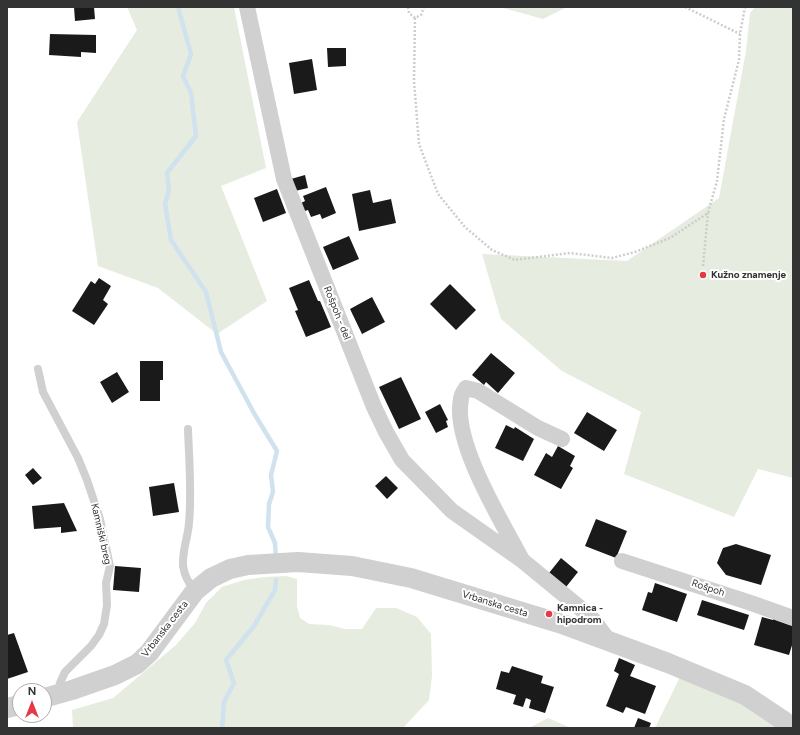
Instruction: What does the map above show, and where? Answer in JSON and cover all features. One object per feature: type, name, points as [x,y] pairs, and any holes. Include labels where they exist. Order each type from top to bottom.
[{"type":"street","name":"Rošpoh - del","points":[[248,7],[284,179],[374,407],[386,432],[402,460],[452,511],[523,561],[591,617],[609,641]]},
{"type":"street","name":"Rošpoh - del","points":[[523,561],[481,482],[465,441],[460,406],[461,396],[466,388],[478,391],[538,428],[562,439]]},
{"type":"street","name":"Rošpoh","points":[[622,561],[751,602],[793,618]]},
{"type":"street","name":"Vrbanska cesta","points":[[52,696],[115,675],[137,664],[149,653],[195,591],[211,578],[230,569],[248,565],[298,562],[352,566],[411,578],[559,624],[609,641],[745,695],[784,721],[790,728]]},
{"type":"lane","name":"Kamniški breg","points":[[38,369],[44,392],[88,480],[100,519],[110,566],[106,583],[107,606],[104,624],[99,635],[91,646],[65,672],[52,695]]},
{"type":"lane","points":[[188,429],[191,489],[189,524],[183,565],[187,581],[195,591]]},
{"type":"path","points":[[408,7],[409,13],[415,18]]},
{"type":"path","points":[[415,18],[421,15],[424,7]]},
{"type":"path","points":[[686,7],[740,34]]},
{"type":"path","points":[[702,266],[708,213],[717,181],[724,119],[739,60],[740,34],[745,7]]},
{"type":"path","points":[[415,18],[414,80],[419,144],[438,194],[461,222],[492,250],[515,260],[570,253],[612,258],[635,252],[670,238],[708,213]]},
{"type":"shaded area","points":[[127,7],[234,7],[266,168],[221,186],[267,301],[217,334],[158,288],[98,266],[77,122],[137,30]]},
{"type":"shaded area","points":[[500,7],[567,7],[543,19]]},
{"type":"shaded area","points":[[755,7],[793,7],[793,478],[758,469],[734,517],[624,474],[641,412],[562,371],[501,319],[482,254],[627,261],[719,198],[746,51],[750,13]]},
{"type":"shaded area","points":[[286,576],[297,579],[297,606],[300,618],[309,624],[329,625],[345,629],[362,629],[376,608],[396,608],[417,617],[431,634],[432,676],[429,700],[403,728],[73,728],[72,710],[113,698],[176,645],[195,623],[206,603],[222,587],[244,580]]},
{"type":"shaded area","points":[[681,675],[741,695],[777,728],[655,728]]},
{"type":"shaded area","points":[[548,718],[571,728],[529,728]]},
{"type":"building","points":[[74,7],[94,7],[95,19],[75,21]]},
{"type":"building","points":[[50,34],[96,35],[96,53],[81,52],[81,57],[49,55]]},
{"type":"building","points":[[327,48],[346,48],[346,66],[328,67]]},
{"type":"building","points":[[312,59],[317,90],[294,94],[289,63]]},
{"type":"building","points":[[305,175],[308,188],[295,191],[291,179]]},
{"type":"building","points":[[326,187],[336,213],[322,219],[320,214],[311,217],[308,210],[302,212],[299,204],[305,201],[303,196]]},
{"type":"building","points":[[277,189],[286,213],[263,222],[254,198]]},
{"type":"building","points":[[370,190],[373,203],[391,199],[396,223],[359,231],[352,194]]},
{"type":"building","points":[[349,236],[359,259],[333,270],[323,247]]},
{"type":"building","points":[[99,278],[111,286],[103,300],[108,304],[94,325],[72,311],[91,281],[95,284]]},
{"type":"building","points":[[309,280],[331,327],[306,337],[295,311],[298,310],[289,288]]},
{"type":"building","points":[[450,284],[476,310],[456,330],[430,304]]},
{"type":"building","points":[[372,297],[385,322],[362,334],[350,309]]},
{"type":"building","points":[[491,353],[515,373],[498,393],[486,382],[484,385],[472,375]]},
{"type":"building","points":[[140,361],[163,361],[163,380],[160,380],[160,401],[140,401]]},
{"type":"building","points":[[117,372],[129,392],[112,403],[100,382]]},
{"type":"building","points":[[401,377],[421,419],[399,429],[379,387]]},
{"type":"building","points":[[440,404],[448,420],[446,421],[448,427],[436,433],[425,412]]},
{"type":"building","points":[[587,412],[617,430],[604,451],[574,433]]},
{"type":"building","points":[[506,425],[514,429],[515,427],[534,439],[523,461],[495,448]]},
{"type":"building","points":[[558,446],[575,456],[570,466],[573,468],[561,489],[534,475],[546,453],[552,457]]},
{"type":"building","points":[[33,468],[42,478],[33,485],[25,475]]},
{"type":"building","points":[[386,476],[398,488],[387,499],[375,486]]},
{"type":"building","points":[[174,483],[179,512],[153,516],[149,487]]},
{"type":"building","points":[[64,503],[77,531],[61,533],[61,527],[34,529],[32,506]]},
{"type":"building","points":[[596,519],[627,531],[616,558],[585,546]]},
{"type":"building","points":[[736,544],[771,555],[761,585],[726,575],[717,563],[723,548]]},
{"type":"building","points":[[561,558],[578,572],[566,587],[549,573]]},
{"type":"building","points":[[115,566],[141,568],[139,592],[113,590]]},
{"type":"building","points":[[655,583],[687,594],[677,622],[642,610],[648,592],[652,593]]},
{"type":"building","points":[[702,600],[749,615],[744,630],[697,615]]},
{"type":"building","points":[[762,617],[793,626],[793,642],[789,655],[754,645]]},
{"type":"building","points":[[14,633],[28,672],[7,679],[7,635]]},
{"type":"building","points":[[619,658],[635,665],[630,676],[656,686],[645,714],[626,707],[623,713],[606,706],[619,674],[614,671]]},
{"type":"building","points":[[512,666],[543,676],[541,683],[554,687],[545,713],[529,708],[531,700],[526,698],[523,707],[513,704],[516,695],[496,689],[501,671],[509,673]]},
{"type":"building","points":[[638,718],[651,723],[649,728],[634,728]]},
{"type":"waterway","points":[[178,7],[191,54],[183,76],[191,93],[196,136],[167,173],[169,190],[165,204],[171,240],[206,292],[221,352],[255,415],[277,451],[271,475],[273,492],[269,504],[268,527],[275,543],[276,559]]},
{"type":"waterway","points":[[222,728],[224,702],[234,683],[226,660],[254,626],[275,590],[276,580]]},
{"type":"place","name":"Kužno znamenje","points":[[703,275]]},
{"type":"place","name":"Kamnica - hipodrom","points":[[549,614]]}]
